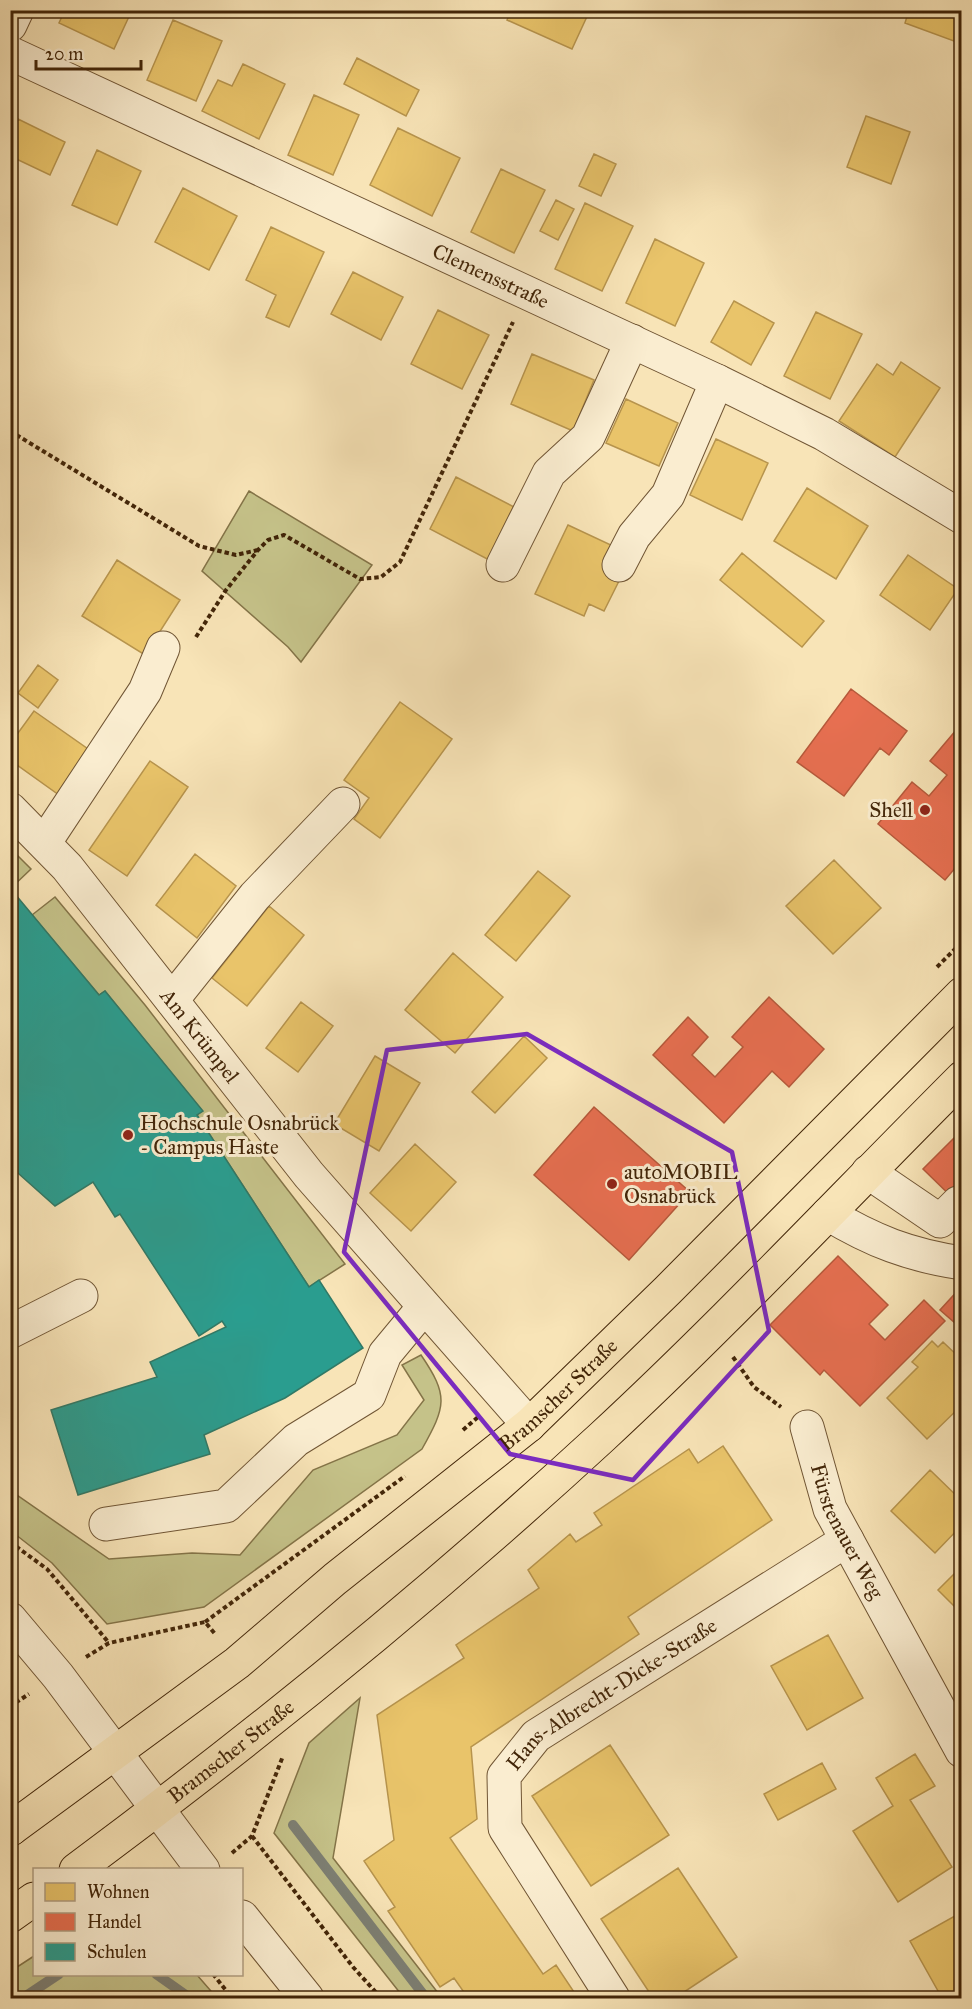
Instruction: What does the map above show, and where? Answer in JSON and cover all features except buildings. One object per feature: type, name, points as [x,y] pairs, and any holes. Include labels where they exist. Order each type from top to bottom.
[{"type":"main road","name":"Bramscher Straße","points":[[11,1829],[237,1663],[335,1579],[529,1425],[676,1282],[962,994]]},
{"type":"main road","name":"Bramscher Straße","points":[[77,1868],[158,1809],[356,1653],[602,1437],[712,1331],[962,1078]]},
{"type":"main road","points":[[10,1916],[33,1900]]},
{"type":"street","points":[[10,25],[18,10]]},
{"type":"street","name":"Clemensstraße","points":[[10,53],[717,381],[824,434],[962,517]]},
{"type":"street","points":[[503,566],[549,473],[588,436],[632,341]]},
{"type":"street","points":[[619,565],[634,536],[668,495],[717,381]]},
{"type":"street","points":[[45,842],[145,691],[163,648]]},
{"type":"street","points":[[172,1000],[255,896],[343,804]]},
{"type":"street","name":"Am Krümpel","points":[[10,809],[45,842],[309,1175],[529,1425]]},
{"type":"street","points":[[868,1172],[940,1221],[958,1203]]},
{"type":"street","points":[[828,1214],[870,1238],[926,1257],[962,1263]]},
{"type":"street","points":[[10,1332],[81,1296]]},
{"type":"street","points":[[106,1524],[226,1506],[296,1440],[369,1395],[385,1354],[424,1307]]},
{"type":"street","name":"Fürstenauer Weg","points":[[807,1427],[830,1509],[962,1751]]},
{"type":"street","name":"Hans-Albrecht-Dicke-Straße","points":[[613,1998],[505,1828],[504,1776],[536,1736],[847,1540]]},
{"type":"street","points":[[10,1619],[115,1751],[202,1868]]},
{"type":"street","points":[[243,1918],[307,1998]]},
{"type":"path","points":[[10,431],[199,546],[236,555],[258,550],[268,540],[284,535],[360,579],[381,577],[400,562],[528,292]]},
{"type":"path","points":[[936,968],[962,942]]},
{"type":"path","points":[[712,1331],[754,1387],[807,1427]]},
{"type":"path","points":[[461,1431],[504,1396]]},
{"type":"path","points":[[206,1622],[408,1473]]},
{"type":"path","points":[[10,1542],[47,1569],[109,1643]]},
{"type":"path","points":[[10,1697],[15,1703],[10,1724]]},
{"type":"path","points":[[252,1836],[353,1967],[381,1998]]},
{"type":"path","points":[[215,1976],[232,1998]]},
{"type":"highlighted area","points":[[527,1034],[732,1152],[769,1331],[633,1480],[510,1454],[344,1252],[387,1050]]},
{"type":"shaded area","points":[[249,491],[372,565],[301,662],[288,647],[202,571]]},
{"type":"shaded area","points":[[11,849],[31,869],[11,888]]},
{"type":"shaded area","points":[[55,897],[145,1005],[345,1264],[309,1287],[197,1115],[202,1111],[105,991],[99,995],[32,915]]},
{"type":"shaded area","points":[[421,1355],[436,1381],[441,1401],[436,1422],[422,1449],[204,1607],[107,1624],[52,1563],[11,1531],[11,1491],[109,1559],[192,1553],[240,1555],[313,1470],[397,1435],[424,1400],[402,1365]]},
{"type":"shaded area","points":[[360,1698],[333,1858],[442,1998],[404,1998],[274,1833],[309,1743]]},
{"type":"shaded area","points":[[33,1957],[33,1976],[198,1976],[217,1998],[11,1998],[11,1971]]},
{"type":"waterway","points":[[293,1825],[426,1998]]},
{"type":"waterway","points":[[23,1998],[56,1976]]},
{"type":"waterway","points":[[159,1976],[190,1998]]},
{"type":"place","name":"Shell","points":[[925,810]]},
{"type":"place","name":"Hochschule Osnabrück - Campus Haste","points":[[128,1135]]},
{"type":"place","name":"autoMOBIL Osnabrück","points":[[612,1184]]}]
